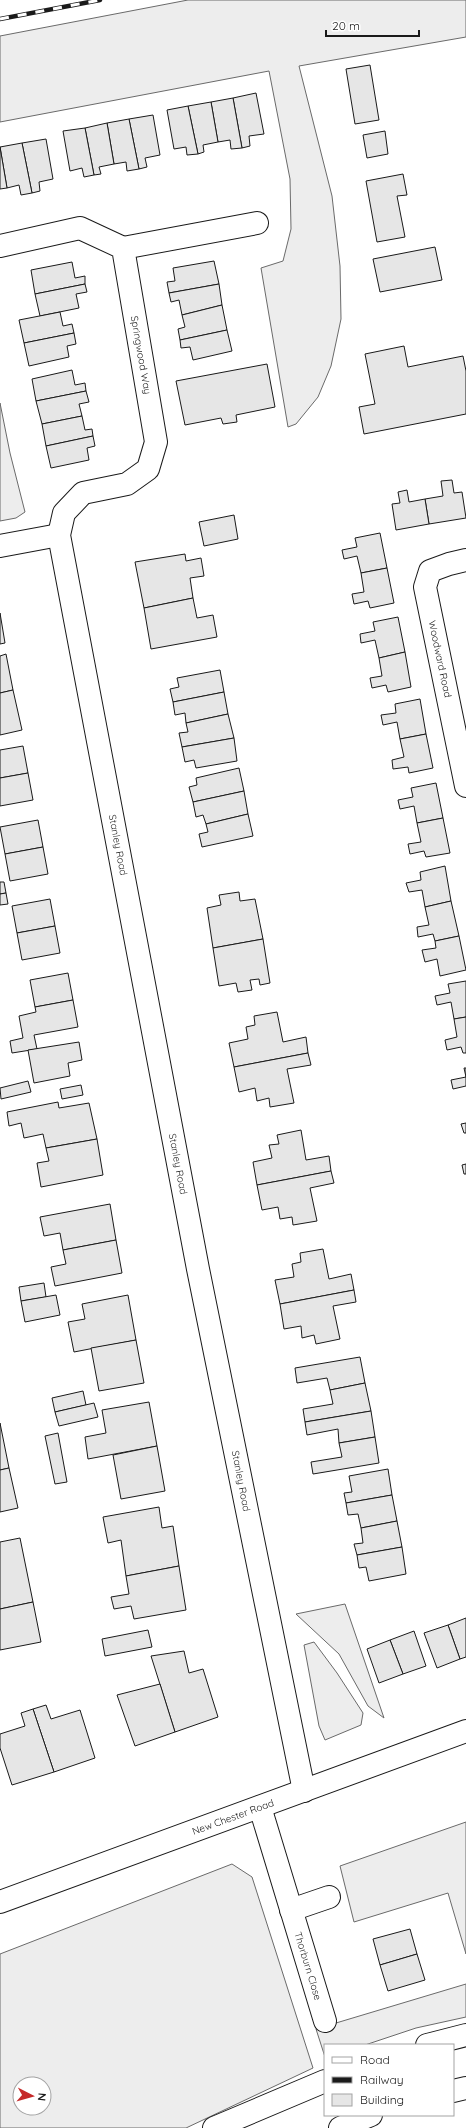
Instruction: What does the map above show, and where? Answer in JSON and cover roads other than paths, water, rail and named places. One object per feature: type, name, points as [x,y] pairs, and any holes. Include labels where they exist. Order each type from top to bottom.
[{"type":"main road","points":[[0,246],[80,228],[123,248],[257,223]]},
{"type":"main road","name":"Springwood Way","points":[[59,535],[64,513],[83,493],[127,484],[148,469],[156,442],[123,248]]},
{"type":"main road","points":[[0,546],[59,535]]},
{"type":"main road","name":"Stanley Road","points":[[59,535],[200,1277],[304,1791]]},
{"type":"main road","name":"Woodward Road","points":[[466,560],[430,571],[424,587],[466,786]]},
{"type":"main road","name":"New Chester Road","points":[[0,1902],[466,1732]]},
{"type":"main road","name":"Thorburn Close","points":[[260,1807],[325,2021]]},
{"type":"main road","points":[[291,1910],[329,1897]]},
{"type":"main road","points":[[431,2044],[466,2036]]},
{"type":"main road","points":[[214,2128],[324,2081]]},
{"type":"main road","points":[[454,2091],[466,2088]]},
{"type":"main road","points":[[340,2128],[369,2116]]},
{"type":"railway","points":[[0,19],[100,0]]}]
